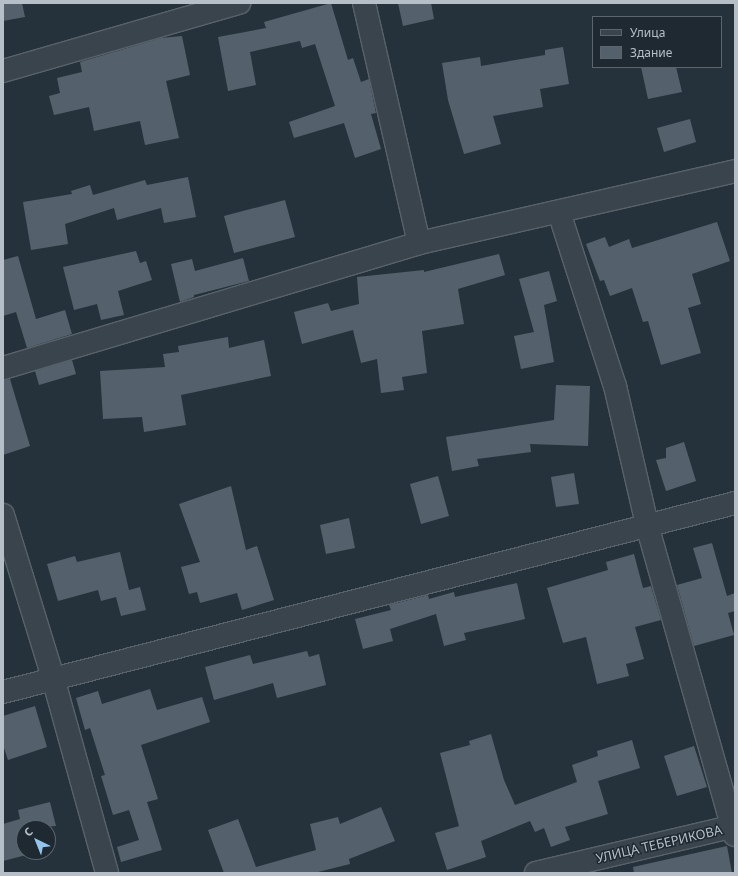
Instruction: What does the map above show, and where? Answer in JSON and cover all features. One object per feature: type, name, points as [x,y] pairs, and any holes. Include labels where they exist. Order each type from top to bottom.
[{"type":"street","points":[[3,71],[239,3]]},
{"type":"street","points":[[364,3],[419,243]]},
{"type":"street","points":[[3,368],[419,243],[735,172]]},
{"type":"street","points":[[559,212],[615,386],[647,525],[734,829]]},
{"type":"street","points":[[3,692],[735,503]]},
{"type":"street","points":[[3,515],[53,678],[107,873]]},
{"type":"street","name":"УЛИЦА ТЕБЕРИКОВА","points":[[536,873],[734,829]]},
{"type":"building","points":[[3,3],[22,3],[25,17],[3,21]]},
{"type":"building","points":[[331,3],[348,60],[353,58],[361,82],[369,79],[376,113],[371,114],[381,149],[355,158],[344,123],[294,138],[289,122],[335,106],[315,44],[302,48],[300,41],[250,52],[256,85],[228,91],[218,37],[266,28],[264,22]]},
{"type":"building","points":[[398,3],[431,3],[434,19],[403,26]]},
{"type":"building","points":[[182,36],[190,75],[166,81],[179,138],[145,145],[140,121],[94,131],[89,107],[54,115],[49,96],[60,93],[57,78],[82,72],[80,62],[161,38]]},
{"type":"building","points":[[563,47],[569,84],[540,89],[543,107],[493,116],[501,144],[464,154],[448,100],[442,63],[480,57],[481,66],[545,55],[545,50]]},
{"type":"building","points":[[641,68],[676,68],[682,92],[648,99]]},
{"type":"building","points":[[690,119],[696,142],[664,152],[657,128]]},
{"type":"building","points":[[188,177],[196,217],[164,223],[161,208],[117,220],[114,208],[65,224],[68,244],[31,250],[23,202],[72,194],[71,191],[90,185],[93,195],[145,180],[147,185]]},
{"type":"building","points":[[285,200],[295,237],[234,253],[224,216]]},
{"type":"building","points":[[717,222],[730,261],[692,274],[701,304],[688,308],[701,353],[661,365],[648,321],[643,322],[632,288],[610,296],[604,280],[600,281],[586,244],[605,237],[609,247],[629,239],[632,248]]},
{"type":"building","points":[[136,251],[140,263],[146,261],[152,280],[118,291],[124,315],[101,320],[97,304],[74,310],[63,267]]},
{"type":"building","points":[[499,254],[505,275],[458,289],[464,324],[422,331],[427,373],[402,377],[404,390],[381,393],[377,359],[361,363],[353,330],[302,344],[294,312],[328,303],[331,311],[359,304],[357,277],[424,270],[424,272]]},
{"type":"building","points":[[18,256],[36,319],[65,310],[72,334],[27,348],[16,312],[3,316],[3,260]]},
{"type":"building","points":[[243,258],[249,281],[194,295],[194,297],[180,302],[171,264],[192,259],[195,271]]},
{"type":"building","points":[[549,271],[557,301],[544,305],[554,362],[521,369],[514,336],[534,332],[519,279]]},
{"type":"building","points":[[228,337],[229,348],[264,340],[271,376],[181,395],[186,425],[144,432],[142,417],[103,419],[100,371],[165,367],[163,354],[179,352],[178,346]]},
{"type":"building","points":[[72,360],[76,374],[39,385],[35,371]]},
{"type":"building","points":[[10,379],[30,446],[3,455],[3,380]]},
{"type":"building","points":[[556,385],[590,386],[588,446],[530,444],[531,452],[477,459],[479,466],[452,471],[446,437],[554,420]]},
{"type":"building","points":[[684,442],[696,481],[666,491],[656,460],[666,458],[666,448]]},
{"type":"building","points":[[574,473],[579,504],[556,507],[551,477]]},
{"type":"building","points":[[438,476],[449,516],[421,524],[410,484]]},
{"type":"building","points":[[231,486],[246,550],[257,546],[274,600],[242,610],[237,593],[200,603],[197,592],[189,594],[181,567],[200,562],[179,504]]},
{"type":"building","points":[[349,518],[355,548],[326,554],[320,525]]},
{"type":"building","points":[[712,543],[727,596],[735,593],[735,611],[728,613],[734,635],[694,646],[677,585],[702,578],[693,548]]},
{"type":"building","points":[[120,552],[129,590],[140,587],[146,610],[121,616],[116,597],[101,601],[98,590],[58,601],[47,564],[75,556],[77,562]]},
{"type":"building","points":[[634,554],[643,588],[651,586],[661,620],[635,627],[644,659],[626,664],[629,676],[597,684],[586,637],[563,643],[547,588],[608,570],[606,562]]},
{"type":"building","points":[[517,583],[525,619],[464,633],[466,640],[444,646],[436,614],[390,629],[393,641],[363,649],[355,619],[391,610],[389,605],[428,595],[429,599],[454,592],[455,597]]},
{"type":"building","points":[[307,651],[309,657],[319,654],[326,685],[277,698],[273,683],[214,700],[205,667],[250,655],[253,664]]},
{"type":"building","points":[[150,689],[157,710],[202,697],[210,722],[141,745],[158,799],[147,802],[162,850],[121,862],[117,847],[139,840],[129,810],[113,815],[101,776],[105,775],[90,728],[85,730],[76,698],[98,691],[102,704]]},
{"type":"building","points":[[35,706],[47,747],[8,760],[3,745],[3,716]]},
{"type":"building","points":[[491,734],[504,780],[515,805],[577,782],[572,765],[598,756],[597,751],[632,740],[640,768],[598,781],[608,814],[565,827],[570,840],[551,847],[544,828],[535,832],[530,821],[481,841],[486,857],[447,870],[435,833],[459,826],[440,753],[470,745],[469,741]]},
{"type":"building","points":[[694,746],[707,787],[677,796],[664,756]]},
{"type":"building","points":[[50,802],[54,820],[17,820],[20,819],[18,810]]},
{"type":"building","points":[[381,807],[395,841],[349,859],[350,864],[314,873],[224,873],[208,830],[238,819],[256,867],[316,850],[310,824],[338,817],[340,824]]},
{"type":"building","points":[[16,820],[16,858],[3,861],[3,824]]},
{"type":"building","points":[[727,846],[732,873],[634,873],[633,867]]}]
